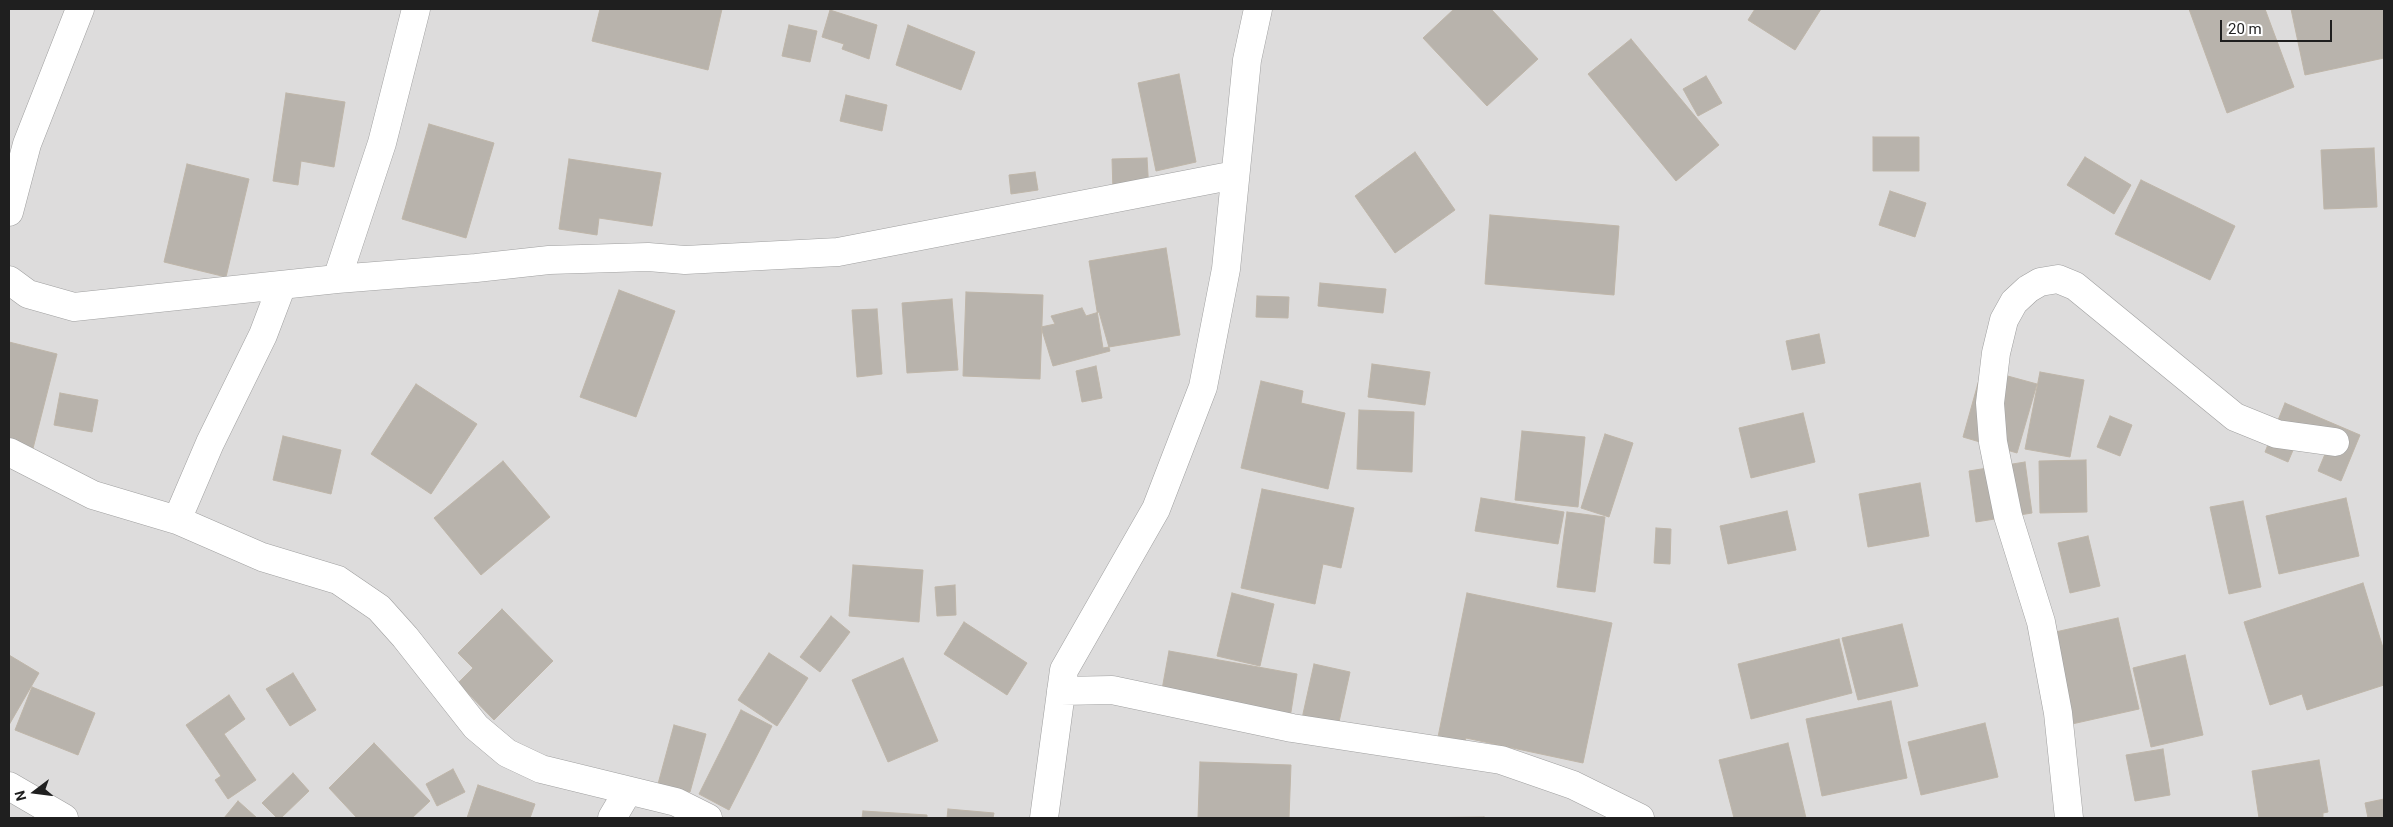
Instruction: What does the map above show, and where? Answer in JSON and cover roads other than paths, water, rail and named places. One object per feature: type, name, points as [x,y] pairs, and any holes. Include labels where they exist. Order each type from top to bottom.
[{"type":"street","points":[[9,212],[27,144],[80,9]]},
{"type":"street","points":[[337,279],[382,144],[416,9]]},
{"type":"street","points":[[1044,818],[1064,670],[1156,509],[1204,387],[1226,268],[1247,60],[1258,9]]},
{"type":"street","points":[[9,280],[28,294],[74,307],[337,279],[549,260],[648,257],[685,260],[838,252],[1235,175]]},
{"type":"street","points":[[2069,818],[2058,713],[2041,622],[2008,516],[1993,442],[1990,403],[1996,352],[2004,320],[2014,302],[2028,289],[2040,282],[2058,280],[2075,286],[2235,417],[2277,434],[2335,442]]},
{"type":"street","points":[[177,520],[210,444],[263,335],[282,285]]},
{"type":"street","points":[[9,452],[93,496],[177,520],[262,557],[338,580],[379,608],[405,637],[476,727],[507,753],[542,769],[676,802],[708,818]]},
{"type":"street","points":[[1061,691],[1112,690],[1292,728],[1501,760],[1573,785],[1640,818]]},
{"type":"street","points":[[9,786],[48,814]]},
{"type":"street","points":[[612,818],[628,791]]}]
